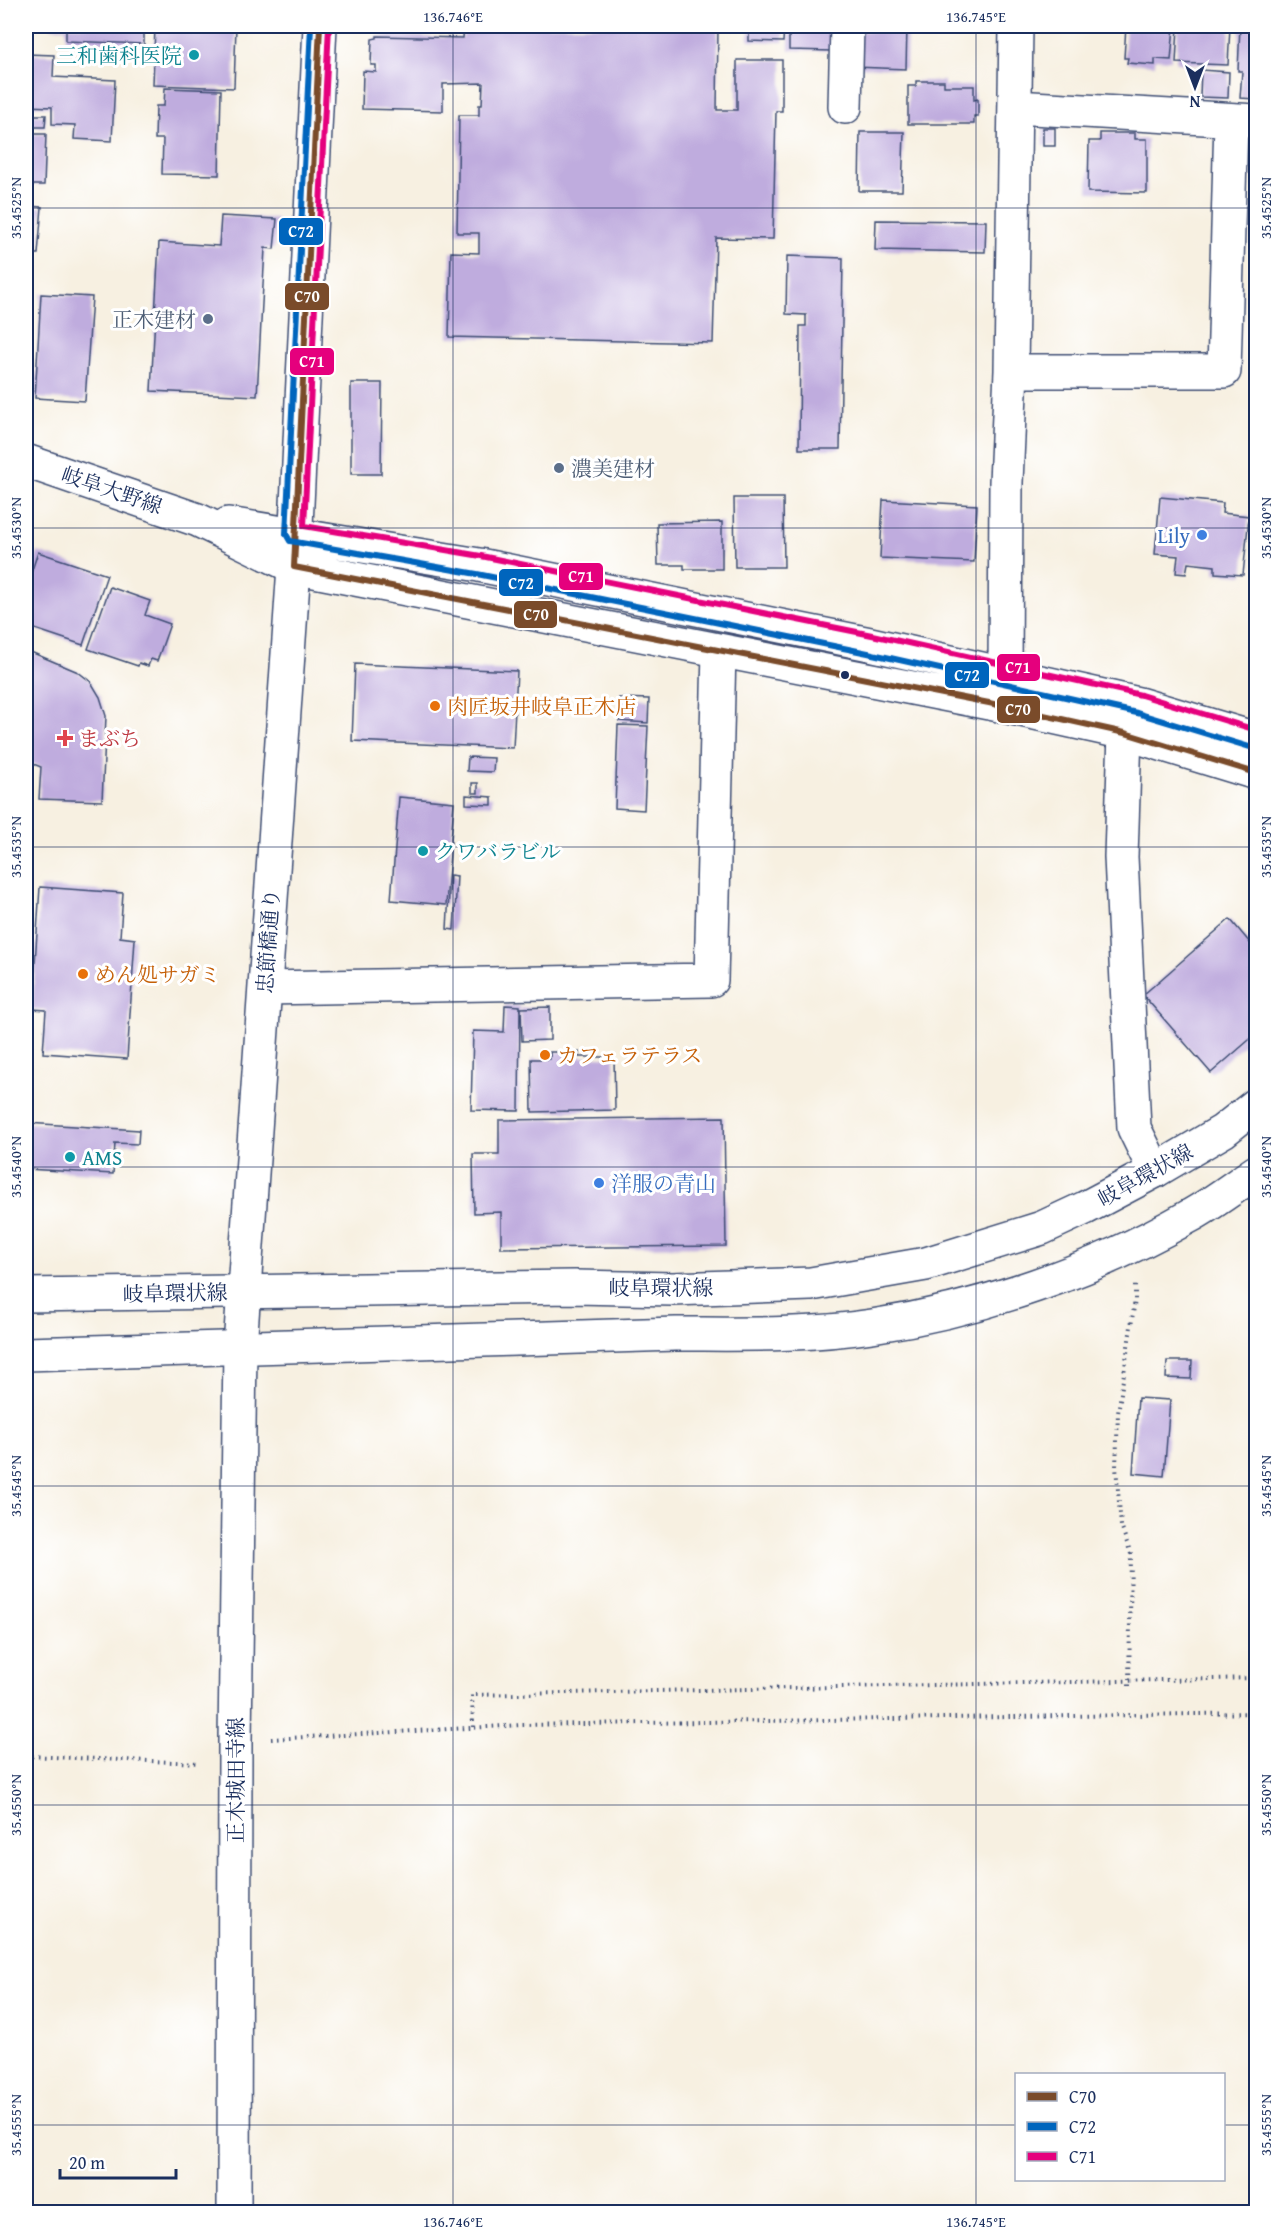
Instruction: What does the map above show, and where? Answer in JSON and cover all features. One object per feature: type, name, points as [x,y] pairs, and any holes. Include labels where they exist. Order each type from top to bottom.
[{"type":"main road","name":"忠節橋通り","points":[[240,1347],[294,567],[320,26]]},
{"type":"main road","points":[[845,107],[848,26]]},
{"type":"main road","points":[[1005,675],[1006,483],[1011,371],[1016,26]]},
{"type":"main road","points":[[1011,371],[1224,371],[1244,120],[1015,107]]},
{"type":"main road","name":"岐阜大野線","points":[[26,461],[198,520],[294,567],[989,703],[1125,733],[1257,773]]},
{"type":"main road","name":"岐阜大野線","points":[[198,520],[490,567],[835,637],[1139,704],[1257,739]]},
{"type":"main road","points":[[265,988],[711,980],[719,651]]},
{"type":"main road","points":[[1125,733],[1121,857],[1134,1128],[1155,1171]]},
{"type":"main road","name":"岐阜環状線","points":[[26,1295],[576,1287],[673,1289],[811,1284],[926,1264],[1042,1228],[1155,1171],[1222,1131],[1257,1105]]},
{"type":"main road","points":[[26,1354],[676,1334],[779,1334],[871,1326],[947,1312],[1019,1291],[1106,1259],[1188,1217],[1257,1172]]},
{"type":"main road","name":"正木城田寺線","points":[[234,2212],[235,1753],[240,1347]]},
{"type":"path","points":[[1122,1250],[1135,1283],[1135,1300],[1118,1413],[1116,1467],[1121,1526],[1131,1554],[1129,1686]]},
{"type":"path","points":[[472,1727],[472,1695],[1257,1678]]},
{"type":"path","points":[[26,1756],[235,1753],[472,1727],[522,1725],[1257,1713]]},
{"type":"building","points":[[51,26],[144,26],[144,44],[66,41],[66,28],[51,28]]},
{"type":"building","name":"三和歯科医院","points":[[155,26],[236,26],[234,88],[153,85]]},
{"type":"building","points":[[464,26],[718,26],[717,110],[737,110],[737,60],[782,60],[782,111],[776,111],[773,239],[716,238],[713,343],[449,337],[451,252],[479,253],[479,233],[457,233],[459,115],[479,115],[483,83],[443,84],[443,111],[362,109],[363,71],[376,72],[376,65],[371,65],[372,39],[377,36],[463,38]]},
{"type":"building","points":[[749,26],[784,26],[783,42],[749,41]]},
{"type":"building","points":[[789,26],[833,26],[833,51],[789,50]]},
{"type":"building","points":[[896,26],[907,26],[906,69],[855,67],[856,31],[896,32]]},
{"type":"building","points":[[1126,26],[1174,26],[1171,60],[1155,59],[1155,65],[1127,63],[1128,58],[1124,58]]},
{"type":"building","points":[[1178,26],[1230,26],[1228,65],[1176,63]]},
{"type":"building","points":[[1240,26],[1256,26],[1256,99],[1240,98],[1242,71],[1238,71]]},
{"type":"building","points":[[26,54],[54,55],[53,77],[115,80],[112,141],[74,139],[75,125],[52,124],[52,107],[26,106]]},
{"type":"building","points":[[1201,70],[1229,72],[1228,98],[1200,97]]},
{"type":"building","points":[[916,81],[944,81],[944,86],[974,86],[974,100],[978,99],[978,116],[974,116],[974,124],[908,124],[908,86],[916,86]]},
{"type":"building","points":[[165,88],[221,90],[219,175],[162,174],[163,139],[155,139],[156,106],[164,106]]},
{"type":"building","points":[[26,115],[46,115],[45,127],[26,127]]},
{"type":"building","points":[[1043,128],[1055,128],[1055,146],[1043,146]]},
{"type":"building","points":[[860,132],[904,132],[902,191],[859,191]]},
{"type":"building","points":[[1100,133],[1135,133],[1135,139],[1147,139],[1147,193],[1088,192],[1089,141],[1100,141]]},
{"type":"building","points":[[26,134],[46,134],[44,185],[26,185]]},
{"type":"building","points":[[26,206],[42,207],[38,254],[26,254]]},
{"type":"building","name":"正木建材","points":[[221,216],[277,219],[274,249],[265,248],[257,396],[151,391],[159,242],[219,246]]},
{"type":"building","points":[[876,220],[986,221],[985,252],[875,250]]},
{"type":"building","points":[[787,256],[843,258],[840,449],[799,449],[800,326],[806,326],[806,315],[786,314]]},
{"type":"building","points":[[41,294],[92,297],[85,401],[35,398]]},
{"type":"building","points":[[351,383],[382,383],[381,474],[351,474]]},
{"type":"building","name":"Lily","points":[[1160,497],[1223,503],[1222,513],[1249,516],[1243,575],[1215,573],[1215,566],[1188,563],[1186,574],[1176,573],[1178,556],[1155,554]]},
{"type":"building","points":[[734,498],[783,498],[784,567],[735,567]]},
{"type":"building","points":[[883,500],[977,505],[974,562],[880,558]]},
{"type":"building","points":[[722,522],[722,569],[684,569],[684,565],[658,565],[657,523]]},
{"type":"building","points":[[38,552],[107,575],[83,645],[26,626],[26,588]]},
{"type":"building","points":[[110,587],[150,601],[145,615],[170,624],[157,661],[151,659],[148,666],[139,663],[138,666],[88,649]]},
{"type":"building","name":"まぶち","points":[[26,650],[78,672],[91,682],[100,697],[106,716],[102,801],[39,799],[41,767],[26,761]]},
{"type":"building","name":"肉匠坂井岐阜正木店","points":[[355,664],[517,671],[513,748],[352,741]]},
{"type":"building","points":[[619,698],[649,699],[648,723],[619,721]]},
{"type":"building","points":[[618,725],[648,726],[644,810],[615,808]]},
{"type":"building","points":[[468,757],[494,758],[493,772],[467,771]]},
{"type":"building","points":[[472,783],[478,783],[478,793],[472,793]]},
{"type":"building","points":[[466,795],[492,797],[492,805],[466,804]]},
{"type":"building","name":"クワバラビル","points":[[399,797],[454,802],[446,905],[391,900]]},
{"type":"building","points":[[450,875],[457,876],[454,930],[447,929]]},
{"type":"building","name":"めん処サガミ","points":[[40,887],[123,893],[120,937],[135,939],[127,1059],[43,1053],[46,1010],[32,1009]]},
{"type":"building","points":[[1230,919],[1256,950],[1256,1034],[1211,1073],[1143,995]]},
{"type":"building","points":[[505,1005],[520,1006],[519,1111],[471,1110],[473,1031],[504,1032]]},
{"type":"building","points":[[550,1007],[550,1040],[522,1041],[521,1008]]},
{"type":"building","points":[[550,1052],[579,1052],[579,1057],[614,1057],[615,1110],[532,1112],[531,1059],[550,1059]]},
{"type":"building","name":"洋服の青山","points":[[724,1117],[726,1246],[501,1248],[501,1212],[474,1213],[473,1154],[499,1154],[499,1120]]},
{"type":"building","name":"AMS","points":[[26,1123],[139,1130],[138,1144],[115,1143],[113,1174],[26,1169]]},
{"type":"building","points":[[1167,1361],[1192,1361],[1191,1379],[1166,1378]]},
{"type":"building","points":[[1138,1398],[1170,1400],[1164,1476],[1133,1473]]},
{"type":"transit line","name":"C72","points":[[311,26],[286,534],[290,541],[477,574],[868,653],[1137,713],[1253,748]]},
{"type":"transit line","name":"C70","points":[[294,567],[320,26]]},
{"type":"transit line","name":"C71","points":[[329,26],[304,526],[481,556],[872,635],[1141,695],[1256,730]]},
{"type":"transit line","name":"C70","points":[[294,567],[989,703],[1125,733],[1256,773]]},
{"type":"place","name":"三和歯科医院","points":[[194,55]]},
{"type":"place","name":"正木建材","points":[[208,319]]},
{"type":"place","name":"濃美建材","points":[[559,468]]},
{"type":"place","name":"Lily","points":[[1202,535]]},
{"type":"place","name":"肉匠坂井岐阜正木店","points":[[435,706]]},
{"type":"place","name":"まぶち","points":[[65,738]]},
{"type":"place","name":"クワバラビル","points":[[423,851]]},
{"type":"place","name":"めん処サガミ","points":[[83,974]]},
{"type":"place","name":"カフェラテラス","points":[[545,1055]]},
{"type":"place","name":"AMS","points":[[70,1157]]},
{"type":"place","name":"洋服の青山","points":[[599,1183]]}]
